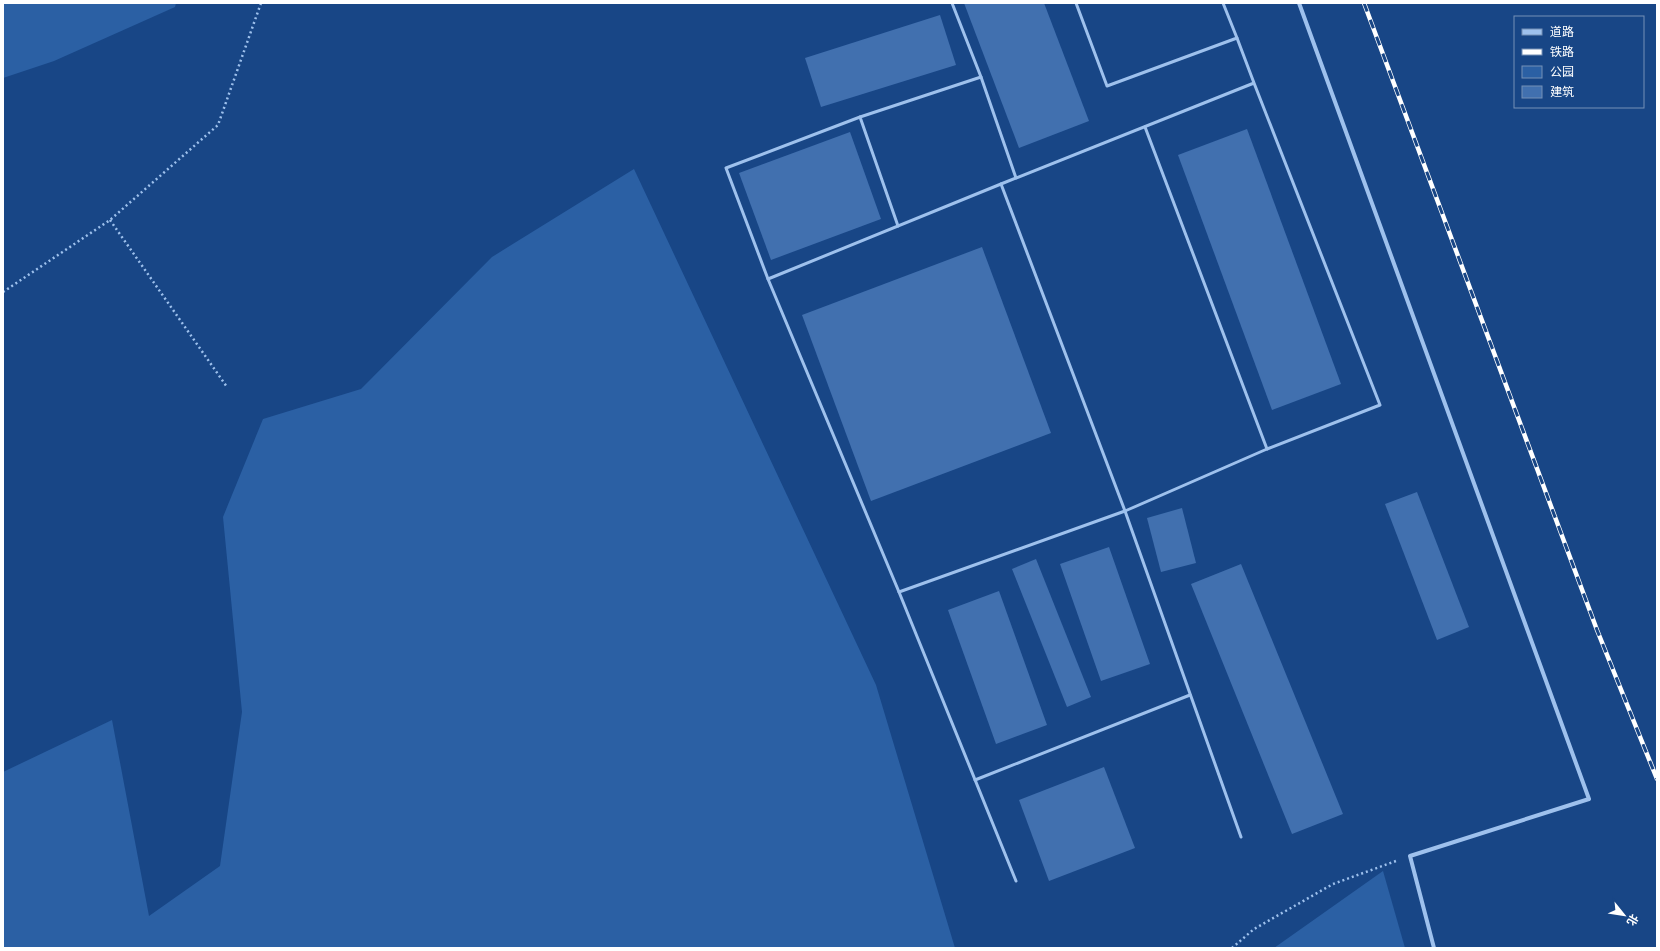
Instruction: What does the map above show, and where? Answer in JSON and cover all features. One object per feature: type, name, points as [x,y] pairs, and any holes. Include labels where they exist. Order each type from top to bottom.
[{"type":"street","points":[[1299,3],[1589,799],[1410,856],[1434,948]]},
{"type":"lane","points":[[952,3],[981,77],[1016,178]]},
{"type":"lane","points":[[1076,3],[1107,86],[1237,38]]},
{"type":"lane","points":[[898,592],[1125,511],[1267,449],[1380,405],[1222,3]]},
{"type":"lane","points":[[981,77],[860,117],[726,168],[768,279],[1016,880]]},
{"type":"lane","points":[[768,279],[1254,83]]},
{"type":"lane","points":[[860,117],[898,226]]},
{"type":"lane","points":[[1145,127],[1267,449]]},
{"type":"lane","points":[[1001,184],[1125,511],[1240,837]]},
{"type":"lane","points":[[975,780],[1190,695]]},
{"type":"path","points":[[3,292],[110,220],[218,125],[261,3]]},
{"type":"path","points":[[110,220],[227,387]]},
{"type":"path","points":[[1232,948],[1254,929],[1333,884],[1410,856]]},
{"type":"green space","points":[[3,3],[176,3],[175,7],[54,61],[3,78]]},
{"type":"green space","points":[[634,169],[876,685],[955,948],[3,948],[3,772],[112,720],[149,916],[220,866],[242,712],[223,517],[263,419],[361,389],[492,257]]},
{"type":"green space","points":[[1383,871],[1405,948],[1274,948]]},
{"type":"building","points":[[964,3],[1044,3],[1089,121],[1019,148]]},
{"type":"building","points":[[940,15],[956,65],[821,107],[805,58]]},
{"type":"building","points":[[1247,129],[1341,384],[1272,410],[1178,155]]},
{"type":"building","points":[[850,132],[881,219],[771,260],[739,173]]},
{"type":"building","points":[[982,247],[1051,433],[871,501],[802,315]]},
{"type":"building","points":[[1417,492],[1469,627],[1437,640],[1385,504]]},
{"type":"building","points":[[1182,508],[1196,563],[1161,572],[1147,518]]},
{"type":"building","points":[[1109,547],[1150,664],[1101,681],[1060,564]]},
{"type":"building","points":[[1036,559],[1091,697],[1067,707],[1012,569]]},
{"type":"building","points":[[1241,564],[1343,814],[1292,834],[1191,584]]},
{"type":"building","points":[[999,591],[1047,725],[996,744],[948,610]]},
{"type":"building","points":[[1104,767],[1135,848],[1049,881],[1019,800]]},
{"type":"railway","points":[[1364,3],[1597,630],[1657,779]]}]
